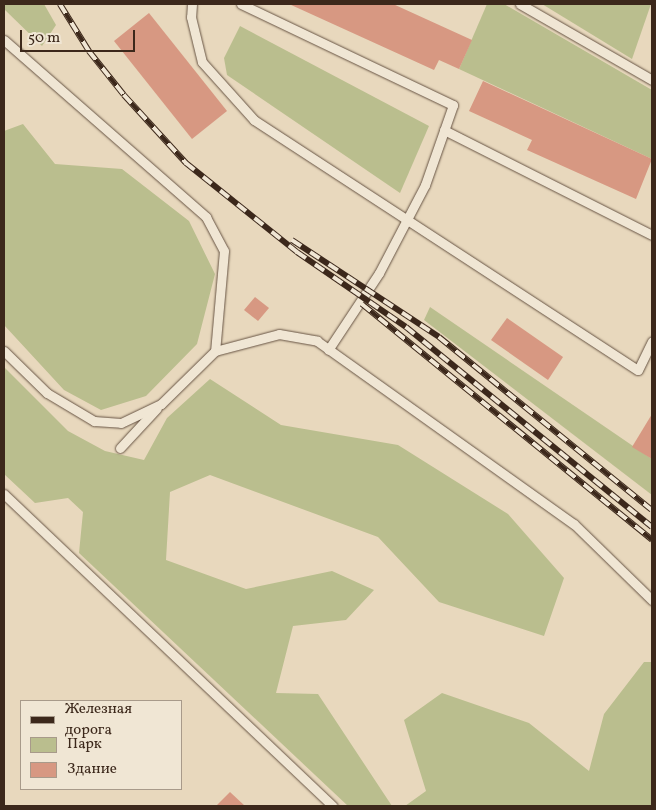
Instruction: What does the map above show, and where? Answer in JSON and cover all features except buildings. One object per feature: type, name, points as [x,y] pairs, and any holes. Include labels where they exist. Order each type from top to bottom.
[{"type":"lane","points":[[192,4],[192,17],[202,62],[254,120],[638,370],[652,340]]},
{"type":"lane","points":[[241,4],[453,105],[426,185],[380,273],[328,350]]},
{"type":"lane","points":[[520,4],[652,80]]},
{"type":"lane","points":[[4,40],[206,217],[224,251],[214,351]]},
{"type":"lane","points":[[444,130],[652,234]]},
{"type":"lane","points":[[120,448],[214,351],[279,334],[317,341],[574,524],[652,600]]},
{"type":"lane","points":[[4,351],[47,393],[94,421],[120,423],[161,404]]},
{"type":"lane","points":[[4,494],[333,806]]},
{"type":"green space","points":[[4,4],[44,4],[56,25],[42,46],[4,9]]},
{"type":"green space","points":[[487,4],[504,4],[652,90],[652,159],[459,69]]},
{"type":"green space","points":[[542,4],[651,4],[632,59]]},
{"type":"green space","points":[[240,26],[429,126],[400,193],[227,75],[224,58]]},
{"type":"green space","points":[[23,124],[55,164],[122,169],[189,221],[215,274],[197,344],[146,396],[101,410],[64,390],[4,325],[4,131]]},
{"type":"green space","points":[[430,307],[652,459],[652,495],[424,320]]},
{"type":"green space","points":[[4,367],[68,431],[105,451],[144,460],[167,418],[210,379],[281,425],[398,445],[508,514],[564,578],[544,636],[439,602],[378,537],[210,475],[170,492],[166,560],[246,589],[332,571],[374,590],[346,620],[293,626],[276,693],[318,694],[392,806],[348,806],[79,553],[83,512],[68,498],[35,503],[4,474]]},
{"type":"green space","points":[[644,662],[652,662],[652,806],[405,806],[426,791],[404,720],[442,693],[529,723],[589,771],[604,714]]},
{"type":"railway","points":[[60,4],[89,51],[124,95],[186,163],[297,252],[406,327],[652,527]]},
{"type":"railway","points":[[292,240],[439,337],[652,510]]},
{"type":"railway","points":[[362,304],[652,540]]}]
